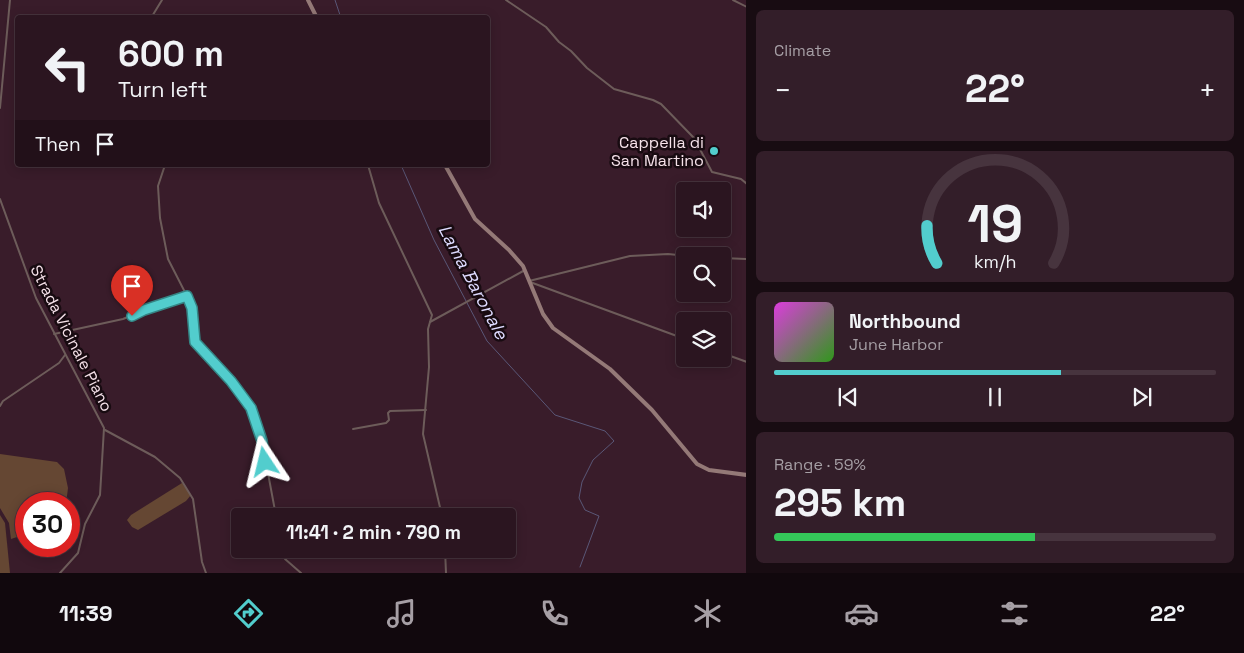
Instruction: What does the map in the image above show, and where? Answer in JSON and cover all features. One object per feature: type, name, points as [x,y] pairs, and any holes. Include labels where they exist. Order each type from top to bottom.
[{"type":"main road","points":[[308,0],[316,15]]},
{"type":"main road","points":[[446,167],[475,219],[516,257],[525,270],[543,314],[553,328],[610,368],[652,410],[696,463],[708,470],[746,475]]},
{"type":"street","points":[[0,108],[10,0]]},
{"type":"street","points":[[153,15],[162,0]]},
{"type":"street","points":[[506,0],[546,27],[587,68],[615,90],[661,104],[694,138],[712,172],[740,179],[746,184]]},
{"type":"street","points":[[733,0],[746,7]]},
{"type":"street","points":[[164,167],[158,186],[163,239],[169,263],[192,308],[193,336],[197,345],[231,381],[254,414],[262,441],[275,508]]},
{"type":"street","points":[[369,167],[379,203],[431,313],[428,330],[429,367],[424,438],[440,508]]},
{"type":"street","name":"Strada Vicinale Piano","points":[[0,199],[32,289],[64,355],[97,412],[105,430]]},
{"type":"street","points":[[530,282],[630,256],[676,255]]},
{"type":"street","points":[[731,258],[746,259]]},
{"type":"street","points":[[430,322],[525,270]]},
{"type":"street","points":[[530,282],[676,336]]},
{"type":"street","points":[[54,334],[123,320],[144,310],[187,296]]},
{"type":"street","points":[[0,406],[4,401],[58,363],[64,355]]},
{"type":"street","points":[[731,356],[746,362]]},
{"type":"street","points":[[353,429],[386,423],[389,420],[388,413],[390,411],[426,410]]},
{"type":"street","points":[[60,573],[79,551],[85,524],[100,496],[105,430],[152,454],[180,478],[193,499],[202,562],[206,573]]},
{"type":"street","points":[[285,558],[301,573]]},
{"type":"street","points":[[445,558],[446,573]]},
{"type":"shaded area","points":[[0,454],[57,462],[64,469],[68,492],[15,492],[15,538],[11,539],[9,523],[0,508]]},
{"type":"shaded area","points":[[182,483],[191,495],[186,501],[138,530],[132,527],[127,520],[131,515]]},
{"type":"shaded area","points":[[0,515],[5,523],[10,573],[0,573]]},
{"type":"waterway","name":"Lama Baronale","points":[[335,0],[340,15]]},
{"type":"waterway","name":"Lama Baronale","points":[[402,167],[434,240],[487,341],[555,415],[605,431],[614,441],[593,460],[582,482],[579,498],[585,510],[599,516],[580,567]]},
{"type":"place","name":"Cappella di San Martino","points":[[714,151]]},
{"type":"route","points":[[132,316],[138,312],[187,296],[192,308],[195,342],[231,381],[251,408],[262,441],[265,462]]}]
